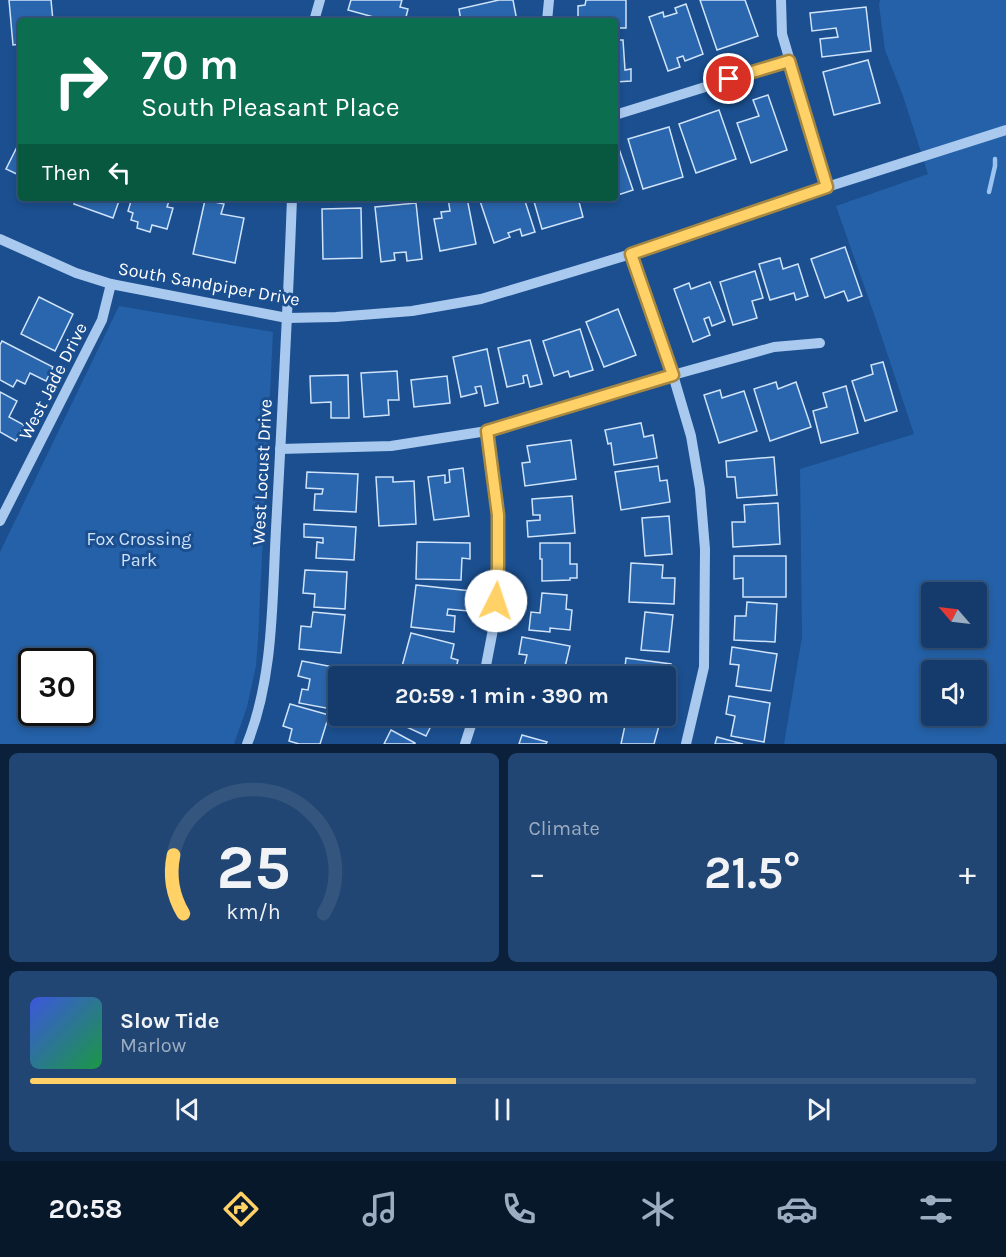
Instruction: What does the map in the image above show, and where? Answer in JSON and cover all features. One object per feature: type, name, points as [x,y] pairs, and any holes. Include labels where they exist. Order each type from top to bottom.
[{"type":"street","points":[[315,18],[320,0]]},
{"type":"street","points":[[547,18],[549,0]]},
{"type":"street","points":[[781,0],[782,34],[827,187]]},
{"type":"street","points":[[618,114],[789,61]]},
{"type":"street","name":"South Sandpiper Drive","points":[[0,239],[76,273],[111,284],[287,318],[412,311],[481,299],[631,254],[827,187],[1006,130]]},
{"type":"street","name":"West Locust Drive","points":[[247,744],[259,707],[269,639],[292,201]]},
{"type":"street","points":[[631,254],[673,375],[690,436],[699,489],[705,549],[704,667],[686,744]]},
{"type":"street","name":"West Jade Drive","points":[[0,521],[102,320],[111,284]]},
{"type":"street","points":[[280,449],[391,446],[487,431],[774,346],[820,343]]},
{"type":"street","points":[[486,666],[495,618],[498,566],[498,515],[487,431]]},
{"type":"street","points":[[465,744],[471,726]]},
{"type":"green space","points":[[880,0],[1006,0],[1006,742],[1003,744],[784,744],[802,637],[800,469],[914,434],[836,206],[928,174],[903,96],[885,50]]},
{"type":"green space","name":"Fox Crossing Park","points":[[119,306],[273,332],[256,666],[247,707],[234,744],[0,744],[0,552]]},
{"type":"building","points":[[9,0],[51,0],[53,18],[18,18],[18,44],[13,45]]},
{"type":"building","points":[[351,0],[402,0],[400,7],[408,9],[406,18],[377,18],[348,10]]},
{"type":"building","points":[[499,0],[513,0],[516,18],[460,18],[459,9]]},
{"type":"building","points":[[586,0],[626,0],[626,28],[618,28],[618,18],[578,18],[578,6],[585,5]]},
{"type":"building","points":[[700,0],[745,0],[758,36],[717,50]]},
{"type":"building","points":[[686,4],[703,54],[685,61],[683,56],[677,58],[680,67],[668,71],[649,17],[663,12],[664,17],[677,13],[675,8]]},
{"type":"building","points":[[866,7],[871,51],[822,57],[820,39],[838,37],[836,28],[812,31],[810,13]]},
{"type":"building","points":[[618,40],[623,40],[625,70],[631,69],[631,81],[618,82]]},
{"type":"building","points":[[868,60],[880,103],[834,115],[823,72]]},
{"type":"building","points":[[768,95],[787,150],[751,163],[737,123],[759,116],[753,100]]},
{"type":"building","points":[[719,110],[736,159],[696,173],[679,124]]},
{"type":"building","points":[[669,127],[683,177],[643,189],[628,139]]},
{"type":"building","points":[[618,146],[633,190],[618,195]]},
{"type":"building","points":[[17,147],[18,148],[18,175],[6,169]]},
{"type":"building","points":[[75,201],[119,201],[113,218],[74,204]]},
{"type":"building","points":[[131,201],[169,201],[167,207],[173,208],[167,229],[152,225],[150,232],[137,228],[138,222],[131,220],[133,213],[128,211]]},
{"type":"building","points":[[205,201],[224,204],[221,214],[244,218],[235,263],[193,254]]},
{"type":"building","points":[[448,201],[468,201],[476,244],[440,251],[434,219],[442,218],[441,212],[450,211]]},
{"type":"building","points":[[480,201],[525,201],[535,232],[522,236],[520,229],[508,233],[510,237],[494,243]]},
{"type":"building","points":[[534,201],[579,201],[583,217],[542,229]]},
{"type":"building","points":[[416,203],[422,259],[407,261],[406,252],[394,253],[395,260],[381,262],[375,207]]},
{"type":"building","points":[[361,208],[362,258],[323,259],[322,209]]},
{"type":"building","points":[[845,247],[862,296],[848,301],[844,291],[825,298],[811,259]]},
{"type":"building","points":[[780,258],[783,269],[798,264],[808,296],[796,300],[794,293],[770,300],[759,264]]},
{"type":"building","points":[[755,271],[763,298],[752,301],[757,318],[733,325],[720,282]]},
{"type":"building","points":[[710,282],[725,321],[712,326],[709,317],[704,319],[710,335],[693,342],[674,289],[689,283],[691,289]]},
{"type":"building","points":[[39,297],[73,314],[55,351],[21,334]]},
{"type":"building","points":[[618,309],[636,355],[604,367],[586,322]]},
{"type":"building","points":[[580,329],[593,370],[570,377],[568,371],[554,376],[543,341]]},
{"type":"building","points":[[530,340],[542,384],[530,387],[527,375],[523,376],[524,383],[507,387],[498,348]]},
{"type":"building","points":[[2,341],[53,367],[46,381],[30,373],[25,384],[17,380],[13,387],[0,380]]},
{"type":"building","points":[[487,349],[498,403],[485,406],[481,386],[475,387],[477,393],[461,397],[453,357]]},
{"type":"building","points":[[883,362],[897,411],[865,421],[852,381],[873,374],[871,365]]},
{"type":"building","points":[[397,371],[399,400],[388,400],[389,415],[364,417],[361,373]]},
{"type":"building","points":[[348,375],[349,418],[331,418],[331,402],[311,403],[310,376]]},
{"type":"building","points":[[447,376],[450,403],[414,407],[411,380]]},
{"type":"building","points":[[776,382],[778,389],[796,382],[811,427],[770,441],[754,389]]},
{"type":"building","points":[[846,386],[858,433],[821,443],[813,411],[827,407],[823,393]]},
{"type":"building","points":[[720,390],[722,398],[744,391],[757,431],[719,443],[704,395]]},
{"type":"building","points":[[0,392],[17,401],[9,417],[24,425],[16,441],[0,432]]},
{"type":"building","points":[[641,423],[644,437],[653,435],[657,458],[614,465],[611,443],[608,444],[605,430]]},
{"type":"building","points":[[571,440],[576,479],[525,486],[522,463],[530,462],[527,446]]},
{"type":"building","points":[[774,457],[777,495],[737,498],[735,477],[727,477],[726,461]]},
{"type":"building","points":[[658,466],[660,481],[667,480],[670,502],[621,510],[615,472]]},
{"type":"building","points":[[463,468],[469,516],[434,520],[428,477],[445,475],[445,483],[450,482],[449,470]]},
{"type":"building","points":[[307,472],[358,474],[356,512],[314,510],[315,494],[322,494],[323,489],[306,488]]},
{"type":"building","points":[[376,477],[393,477],[393,482],[414,481],[416,524],[379,526]]},
{"type":"building","points":[[572,496],[575,533],[528,537],[527,521],[540,520],[540,515],[533,515],[532,499]]},
{"type":"building","points":[[778,503],[780,544],[733,547],[732,522],[745,522],[744,505]]},
{"type":"building","points":[[669,516],[672,554],[645,556],[642,518]]},
{"type":"building","points":[[304,524],[356,527],[354,560],[316,558],[317,542],[323,543],[323,538],[304,537]]},
{"type":"building","points":[[417,542],[470,543],[470,559],[462,558],[461,580],[416,579]]},
{"type":"building","points":[[540,543],[570,543],[570,564],[577,564],[577,578],[542,581]]},
{"type":"building","points":[[734,556],[786,556],[786,597],[743,597],[743,578],[734,579]]},
{"type":"building","points":[[631,563],[663,565],[662,578],[675,578],[674,604],[629,602]]},
{"type":"building","points":[[305,570],[347,572],[345,609],[314,607],[315,594],[303,593]]},
{"type":"building","points":[[416,585],[471,591],[468,611],[448,609],[447,615],[455,616],[454,632],[411,627]]},
{"type":"building","points":[[542,593],[567,595],[566,609],[572,610],[570,630],[550,628],[550,632],[529,630],[531,612],[540,613]]},
{"type":"building","points":[[747,602],[777,604],[775,642],[734,640],[735,616],[746,616]]},
{"type":"building","points":[[313,612],[345,615],[341,653],[299,649],[301,626],[311,627]]},
{"type":"building","points":[[645,612],[673,615],[669,652],[641,650]]},
{"type":"building","points":[[411,633],[454,644],[451,658],[458,660],[456,666],[402,666]]},
{"type":"building","points":[[522,637],[570,646],[565,666],[524,666],[527,655],[519,654]]},
{"type":"building","points":[[732,647],[777,654],[771,691],[736,686],[739,665],[730,664]]},
{"type":"building","points":[[626,658],[671,664],[671,666],[625,666]]},
{"type":"building","points":[[302,661],[328,666],[328,708],[299,703],[302,689],[308,690],[310,679],[298,676]]},
{"type":"building","points":[[729,696],[770,703],[764,742],[731,736],[735,716],[726,714]]},
{"type":"building","points":[[290,704],[328,715],[320,744],[299,744],[289,741],[292,729],[283,726]]},
{"type":"building","points":[[404,726],[431,726],[426,736]]},
{"type":"building","points":[[625,726],[659,726],[654,744],[621,744]]},
{"type":"building","points":[[391,730],[415,743],[415,744],[384,744]]},
{"type":"building","points":[[522,735],[547,742],[546,744],[519,744]]},
{"type":"building","points":[[717,737],[743,744],[715,744]]},
{"type":"waterway","points":[[989,192],[995,159]]},
{"type":"route","points":[[496,601],[498,515],[487,431],[673,375],[631,254],[827,187],[789,61],[729,79]]}]
